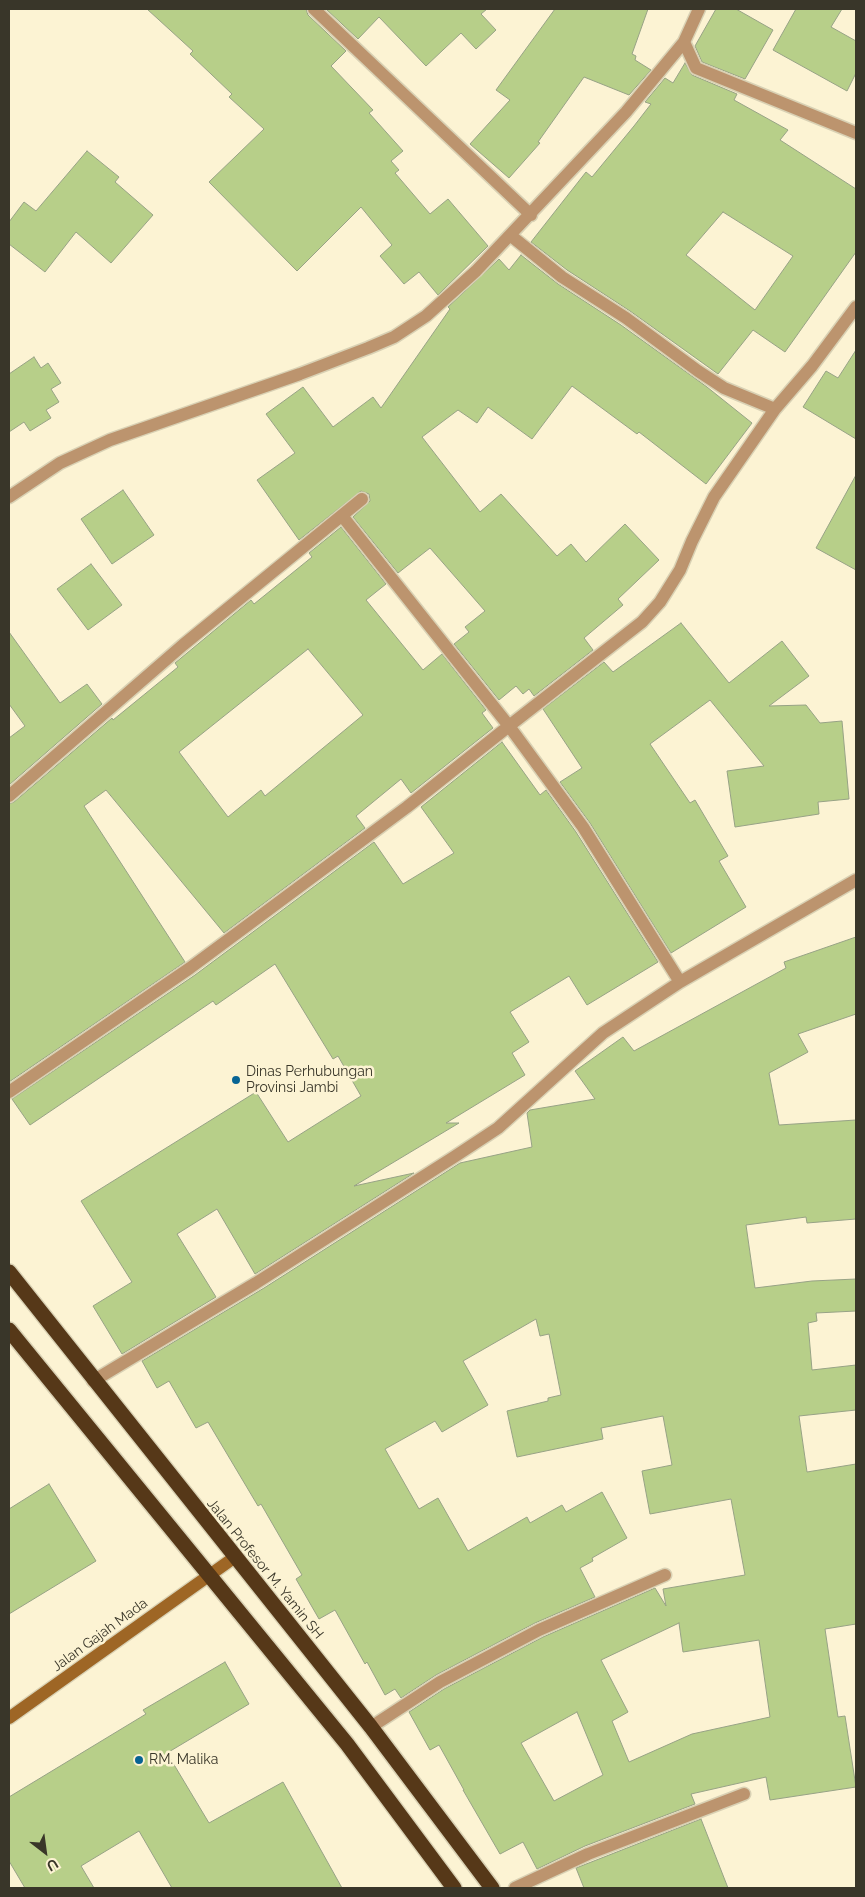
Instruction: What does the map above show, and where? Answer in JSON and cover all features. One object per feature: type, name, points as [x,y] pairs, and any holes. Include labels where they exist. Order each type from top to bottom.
[{"type":"highway","name":"Jalan Profesor M. Yamin SH","points":[[9,1272],[93,1381],[371,1727],[492,1888]]},
{"type":"highway","points":[[9,1330],[347,1744],[454,1888]]},
{"type":"main road","name":"Jalan Gajah Mada","points":[[9,1718],[235,1557]]},
{"type":"street","points":[[314,9],[531,215]]},
{"type":"street","points":[[9,497],[60,463],[110,440],[300,374],[394,337],[426,316],[476,272],[626,112],[684,42],[699,9]]},
{"type":"street","points":[[684,42],[696,68],[856,133]]},
{"type":"street","points":[[510,236],[562,277],[626,318],[724,388],[776,409]]},
{"type":"street","points":[[9,1092],[190,968],[407,807],[642,622],[660,602],[680,570],[714,497],[776,409],[812,366],[856,307]]},
{"type":"street","points":[[9,796],[183,645],[362,499]]},
{"type":"street","points":[[343,516],[509,726],[583,827],[680,982]]},
{"type":"street","points":[[93,1381],[256,1283],[454,1157],[505,1122],[603,1033],[680,982],[856,880]]},
{"type":"street","points":[[371,1727],[440,1682],[539,1630],[665,1575]]},
{"type":"street","points":[[515,1888],[588,1854],[744,1794]]},
{"type":"building","points":[[147,9],[306,9],[308,15],[346,51],[331,66],[373,110],[369,113],[403,151],[391,161],[399,170],[395,173],[430,214],[448,199],[488,246],[438,295],[419,272],[404,284],[380,256],[392,245],[361,207],[297,271],[209,182],[264,129],[229,97],[232,94],[190,54],[193,51]]},
{"type":"building","points":[[326,9],[487,9],[481,14],[496,30],[476,49],[461,33],[426,66],[379,17],[358,39]]},
{"type":"building","points":[[555,9],[648,9],[632,54],[636,56],[635,60],[651,70],[629,95],[584,77],[538,142],[540,143],[509,178],[470,144],[510,100],[496,90]]},
{"type":"building","points":[[716,9],[736,9],[773,30],[745,79],[702,62],[695,46]]},
{"type":"building","points":[[796,9],[842,9],[831,27],[856,41],[856,73],[847,91],[773,50]]},
{"type":"building","points":[[685,63],[692,75],[737,94],[734,100],[788,130],[780,140],[856,189],[856,252],[785,352],[753,330],[718,374],[630,311],[567,270],[531,242],[586,172],[592,177],[634,126],[651,104],[645,102],[665,78],[673,83]],"holes":[[[723,212],[793,256],[755,310],[686,255]]]},
{"type":"building","points":[[87,151],[119,177],[115,182],[153,215],[111,263],[76,232],[45,272],[9,244],[9,222],[24,202],[36,211]]},
{"type":"building","points":[[521,255],[558,284],[621,325],[707,387],[752,423],[706,484],[639,432],[637,434],[572,386],[532,439],[488,407],[477,423],[458,410],[422,437],[480,512],[501,494],[557,556],[571,544],[586,562],[625,524],[659,560],[618,599],[623,605],[584,638],[593,650],[534,696],[529,689],[523,694],[516,686],[499,700],[454,644],[469,632],[465,627],[485,611],[430,548],[398,573],[353,517],[370,501],[369,494],[361,491],[299,540],[257,480],[295,453],[266,414],[303,387],[333,427],[373,397],[381,408],[450,309],[448,307],[499,259],[509,270]]},
{"type":"building","points":[[856,350],[856,439],[803,407],[826,371],[838,378]]},
{"type":"building","points":[[34,357],[41,368],[48,363],[61,383],[51,389],[59,402],[46,410],[51,418],[30,431],[24,422],[9,432],[9,374]]},
{"type":"building","points":[[856,475],[856,570],[816,548]]},
{"type":"building","points":[[123,490],[154,535],[112,564],[81,519]]},
{"type":"building","points":[[341,527],[386,584],[366,600],[423,670],[442,654],[486,710],[482,713],[493,728],[411,793],[401,779],[356,816],[365,828],[224,933],[106,790],[84,806],[185,962],[9,1082],[9,804],[14,802],[112,718],[113,720],[178,667],[175,663],[251,600],[254,604],[312,557],[309,553]],"holes":[[[308,649],[363,715],[265,796],[261,790],[228,817],[179,752]]]},
{"type":"building","points":[[91,564],[122,605],[88,630],[57,589]]},
{"type":"building","points":[[681,623],[729,683],[782,641],[809,676],[769,706],[806,705],[820,723],[842,721],[849,799],[818,802],[819,814],[735,827],[727,771],[764,766],[710,700],[650,744],[690,803],[695,800],[728,856],[719,861],[746,907],[671,953],[590,823],[560,782],[582,768],[543,709],[604,662],[613,672]]},
{"type":"building","points":[[9,632],[60,703],[87,684],[102,704],[9,785],[9,738],[25,726],[9,704]]},
{"type":"building","points":[[502,742],[540,795],[546,790],[576,832],[658,962],[587,1005],[569,976],[510,1012],[529,1042],[512,1053],[525,1075],[446,1123],[459,1123],[354,1186],[414,1173],[255,1274],[217,1209],[177,1234],[216,1297],[122,1354],[93,1306],[132,1282],[81,1201],[256,1092],[288,1142],[361,1096],[338,1056],[333,1059],[275,964],[216,1005],[213,1001],[30,1125],[12,1099],[195,975],[374,842],[403,884],[454,853],[421,807]]},
{"type":"building","points":[[856,937],[856,1014],[798,1034],[808,1052],[769,1073],[779,1125],[856,1120],[856,1219],[807,1223],[806,1217],[746,1225],[755,1288],[812,1281],[856,1279],[856,1311],[816,1313],[817,1321],[808,1323],[812,1370],[856,1365],[856,1410],[799,1416],[807,1472],[856,1464],[856,1624],[825,1629],[838,1717],[845,1716],[856,1787],[770,1800],[766,1777],[691,1794],[695,1804],[585,1846],[537,1869],[523,1842],[500,1854],[439,1745],[430,1750],[409,1712],[444,1689],[543,1637],[655,1588],[666,1606],[663,1589],[745,1575],[731,1499],[650,1514],[642,1471],[672,1465],[663,1416],[601,1428],[603,1439],[517,1457],[507,1411],[548,1401],[548,1398],[561,1395],[549,1334],[540,1336],[536,1319],[463,1361],[488,1405],[442,1432],[435,1421],[385,1449],[419,1509],[438,1498],[468,1551],[527,1517],[530,1523],[562,1505],[566,1512],[602,1492],[627,1538],[592,1558],[593,1561],[580,1568],[595,1597],[535,1623],[436,1675],[401,1698],[395,1689],[385,1695],[367,1662],[365,1664],[335,1610],[319,1619],[296,1579],[302,1575],[261,1504],[258,1506],[208,1422],[196,1428],[169,1381],[157,1388],[142,1361],[264,1288],[460,1163],[532,1147],[527,1113],[530,1110],[595,1099],[575,1071],[623,1037],[634,1051],[786,968],[784,962]],"holes":[[[679,1623],[683,1652],[759,1640],[770,1717],[692,1734],[629,1762],[612,1721],[628,1712],[601,1660]],[[577,1712],[603,1775],[554,1801],[521,1743]]]},
{"type":"building","points":[[49,1484],[96,1561],[9,1614],[9,1509]]},
{"type":"building","points":[[225,1662],[249,1704],[167,1753],[209,1823],[283,1782],[342,1888],[172,1888],[139,1831],[81,1866],[94,1888],[25,1888],[9,1861],[9,1797],[146,1714],[143,1710]]},
{"type":"building","points":[[701,1819],[728,1888],[584,1888],[576,1868]]},
{"type":"place","name":"Dinas Perhubungan Provinsi Jambi","points":[[236,1080]]},
{"type":"place","name":"RM. Malika","points":[[139,1760]]}]
